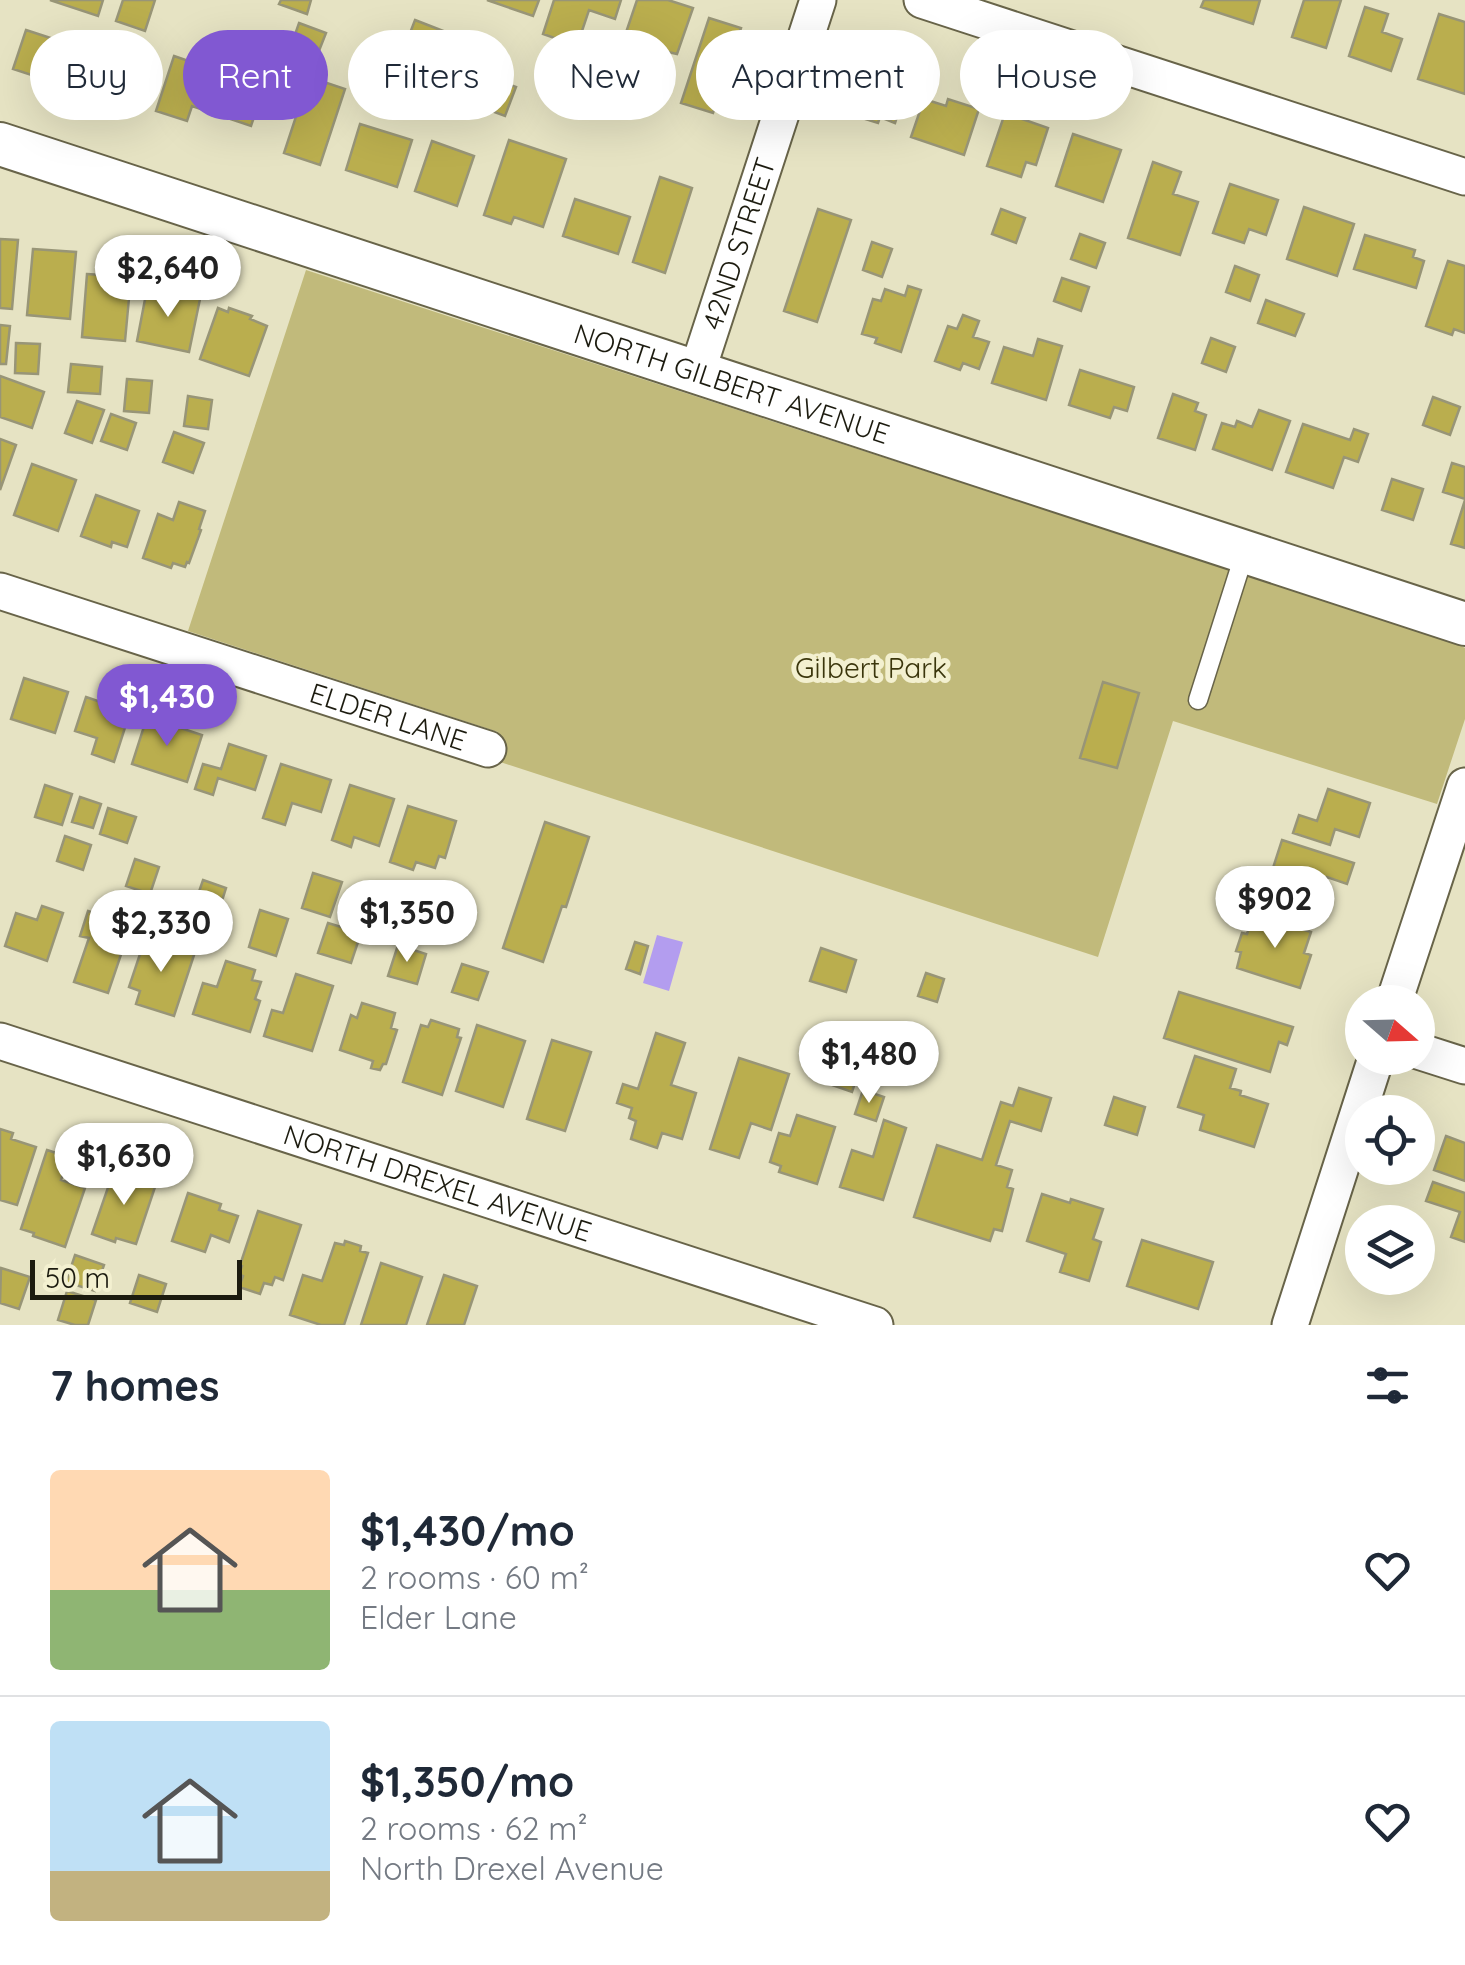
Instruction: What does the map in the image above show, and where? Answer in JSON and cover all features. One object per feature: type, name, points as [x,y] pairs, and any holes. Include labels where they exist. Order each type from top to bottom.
[{"type":"street","name":"42ND STREET","points":[[698,372],[818,0]]},
{"type":"street","points":[[922,0],[1465,177]]},
{"type":"street","name":"NORTH GILBERT AVENUE","points":[[0,144],[1465,624]]},
{"type":"street","name":"ELDER LANE","points":[[0,592],[488,749]]},
{"type":"street","points":[[1400,985],[1465,786]]},
{"type":"street","name":"NORTH DREXEL AVENUE","points":[[0,1041],[875,1325]]},
{"type":"street","points":[[1435,1056],[1465,1066]]},
{"type":"street","points":[[1290,1325],[1371,1075]]},
{"type":"lane","points":[[1198,700],[1245,552]]},
{"type":"green space","name":"Gilbert Park","points":[[306,270],[1456,643],[1465,648],[1465,719],[1437,804],[1173,721],[1098,957],[491,759],[498,732],[188,631]]},
{"type":"shaded area","points":[[657,935],[683,942],[669,991],[643,983]]},
{"type":"building","points":[[50,0],[103,0],[98,16]]},
{"type":"building","points":[[123,0],[155,0],[145,30],[116,21]]},
{"type":"building","points":[[281,0],[311,0],[307,14],[279,4]]},
{"type":"building","points":[[487,0],[539,0],[533,16]]},
{"type":"building","points":[[554,0],[621,0],[615,19],[589,10],[582,30],[544,30]]},
{"type":"building","points":[[637,0],[668,0],[693,8],[677,54],[676,30],[627,30]]},
{"type":"building","points":[[1204,0],[1260,0],[1253,24],[1201,7]]},
{"type":"building","points":[[1304,0],[1341,0],[1326,48],[1292,37]]},
{"type":"building","points":[[1365,7],[1388,14],[1382,32],[1402,39],[1391,71],[1349,56]]},
{"type":"building","points":[[1439,14],[1465,22],[1465,94],[1418,79]]},
{"type":"building","points":[[709,18],[741,28],[740,30],[705,30]]},
{"type":"building","points":[[415,20],[441,30],[411,30]]},
{"type":"building","points":[[299,23],[318,30],[297,30]]},
{"type":"building","points":[[26,30],[30,31],[30,75],[13,69]]},
{"type":"building","points":[[174,56],[183,59],[183,120],[163,113],[163,90]]},
{"type":"building","points":[[696,57],[696,108],[681,103]]},
{"type":"building","points":[[328,83],[345,89],[320,165],[284,153],[295,120],[328,120]]},
{"type":"building","points":[[948,99],[960,103],[960,120],[975,120],[964,155],[911,137],[917,120],[940,120],[940,104],[946,106]]},
{"type":"building","points":[[1003,120],[1025,120],[1048,128],[1036,165],[1026,162],[1021,177],[987,166]]},
{"type":"building","points":[[360,124],[412,140],[397,187],[346,170]]},
{"type":"building","points":[[1073,134],[1121,150],[1103,202],[1056,186]]},
{"type":"building","points":[[509,140],[566,159],[543,227],[514,217],[511,224],[484,215]]},
{"type":"building","points":[[432,141],[474,156],[457,206],[415,191]]},
{"type":"building","points":[[1153,162],[1181,172],[1173,194],[1198,202],[1180,255],[1128,238]]},
{"type":"building","points":[[660,177],[692,188],[665,273],[633,262]]},
{"type":"building","points":[[1230,184],[1278,200],[1266,235],[1249,229],[1244,243],[1213,233]]},
{"type":"building","points":[[575,199],[630,217],[618,254],[563,236]]},
{"type":"building","points":[[1304,207],[1354,224],[1337,276],[1287,259]]},
{"type":"building","points":[[818,209],[851,220],[817,322],[784,311]]},
{"type":"building","points":[[1001,209],[1025,218],[1016,243],[992,234]]},
{"type":"building","points":[[1080,234],[1105,243],[1096,268],[1071,259]]},
{"type":"building","points":[[1365,235],[1415,250],[1413,257],[1424,261],[1416,288],[1354,269]]},
{"type":"building","points":[[0,239],[18,240],[12,309],[0,308]]},
{"type":"building","points":[[872,242],[892,249],[882,277],[863,270]]},
{"type":"building","points":[[33,249],[76,252],[70,319],[27,315]]},
{"type":"building","points":[[1448,261],[1465,266],[1465,333],[1454,329],[1452,335],[1426,326]]},
{"type":"building","points":[[1235,266],[1259,275],[1250,301],[1226,292]]},
{"type":"building","points":[[87,274],[131,277],[125,341],[82,337]]},
{"type":"building","points":[[1062,278],[1089,287],[1081,311],[1054,301]]},
{"type":"building","points":[[908,286],[921,290],[901,352],[862,334],[873,299],[881,301],[885,289],[905,296]]},
{"type":"building","points":[[147,289],[200,299],[189,352],[137,341]]},
{"type":"building","points":[[1266,300],[1304,314],[1295,336],[1258,323]]},
{"type":"building","points":[[218,308],[252,316],[250,319],[267,326],[249,376],[200,359]]},
{"type":"building","points":[[963,315],[979,321],[973,337],[989,342],[979,369],[963,363],[960,370],[935,361],[948,326],[957,329]]},
{"type":"building","points":[[0,325],[10,326],[6,364],[0,364]]},
{"type":"building","points":[[1211,338],[1235,347],[1226,372],[1202,363]]},
{"type":"building","points":[[1038,339],[1062,346],[1046,400],[992,383],[1004,347],[1033,356]]},
{"type":"building","points":[[16,343],[40,344],[38,374],[15,373]]},
{"type":"building","points":[[71,364],[102,367],[100,394],[68,392]]},
{"type":"building","points":[[1080,370],[1134,387],[1127,411],[1114,407],[1110,418],[1069,405]]},
{"type":"building","points":[[0,376],[44,392],[32,428],[0,417]]},
{"type":"building","points":[[127,379],[152,381],[149,413],[124,411]]},
{"type":"building","points":[[1173,394],[1198,403],[1195,411],[1206,415],[1195,450],[1158,438]]},
{"type":"building","points":[[188,396],[212,400],[208,429],[184,426]]},
{"type":"building","points":[[1433,397],[1460,407],[1450,435],[1423,425]]},
{"type":"building","points":[[77,401],[104,410],[92,443],[65,433]]},
{"type":"building","points":[[1259,410],[1290,421],[1272,470],[1213,449],[1222,423],[1235,427],[1237,421],[1252,427]]},
{"type":"building","points":[[111,414],[136,423],[127,450],[101,441]]},
{"type":"building","points":[[1303,424],[1350,440],[1354,429],[1368,434],[1358,462],[1344,457],[1333,488],[1286,472]]},
{"type":"building","points":[[174,432],[204,443],[193,473],[163,462]]},
{"type":"building","points":[[0,439],[16,445],[0,490]]},
{"type":"building","points":[[1452,463],[1465,467],[1465,499],[1443,492]]},
{"type":"building","points":[[32,464],[76,480],[58,531],[14,515]]},
{"type":"building","points":[[1392,479],[1423,489],[1413,520],[1382,510]]},
{"type":"building","points":[[96,495],[139,511],[127,547],[112,542],[111,547],[81,536]]},
{"type":"building","points":[[1465,500],[1465,548],[1451,544]]},
{"type":"building","points":[[179,502],[205,511],[189,563],[185,567],[173,563],[171,568],[143,558],[158,514],[173,520]]},
{"type":"building","points":[[24,678],[68,692],[55,733],[11,719]]},
{"type":"building","points":[[1103,682],[1139,693],[1117,768],[1080,758]]},
{"type":"building","points":[[86,697],[130,712],[114,762],[92,754],[97,738],[75,731]]},
{"type":"building","points":[[147,717],[202,735],[187,782],[132,764]]},
{"type":"building","points":[[229,744],[266,756],[255,790],[218,778],[213,795],[195,789],[203,764],[221,769]]},
{"type":"building","points":[[281,764],[331,780],[321,812],[292,803],[285,825],[263,818]]},
{"type":"building","points":[[45,785],[72,794],[62,825],[35,817]]},
{"type":"building","points":[[350,785],[394,799],[379,846],[354,837],[351,847],[332,840]]},
{"type":"building","points":[[1328,789],[1370,803],[1359,837],[1335,829],[1330,845],[1293,833],[1299,815],[1317,821]]},
{"type":"building","points":[[80,797],[101,804],[93,828],[72,822]]},
{"type":"building","points":[[408,806],[456,821],[445,858],[439,856],[435,868],[416,862],[413,870],[390,862]]},
{"type":"building","points":[[108,808],[136,817],[127,843],[100,834]]},
{"type":"building","points":[[545,822],[589,837],[543,962],[503,948]]},
{"type":"building","points":[[65,836],[91,845],[83,870],[57,861]]},
{"type":"building","points":[[1282,840],[1354,863],[1347,884],[1327,877],[1315,915],[1263,899]]},
{"type":"building","points":[[135,859],[159,867],[150,894],[126,886]]},
{"type":"building","points":[[313,873],[342,882],[330,917],[302,908]]},
{"type":"building","points":[[203,880],[226,888],[215,923],[191,915]]},
{"type":"building","points":[[384,894],[424,907],[412,942],[372,930]]},
{"type":"building","points":[[42,906],[63,913],[47,961],[5,946],[16,913],[37,920]]},
{"type":"building","points":[[260,910],[288,919],[276,956],[249,947]]},
{"type":"building","points":[[88,911],[131,925],[108,993],[74,982],[89,938],[80,936]]},
{"type":"building","points":[[1254,914],[1311,932],[1304,953],[1311,955],[1300,988],[1237,968],[1241,952],[1236,951]]},
{"type":"building","points":[[328,923],[361,933],[351,963],[318,953]]},
{"type":"building","points":[[146,936],[195,952],[174,1016],[136,1004],[140,991],[129,987]]},
{"type":"building","points":[[635,942],[648,946],[640,974],[626,969]]},
{"type":"building","points":[[398,945],[426,954],[417,984],[388,976]]},
{"type":"building","points":[[821,948],[856,960],[846,992],[810,981]]},
{"type":"building","points":[[226,961],[255,970],[252,980],[261,982],[255,999],[260,1001],[250,1032],[193,1014],[203,983],[217,987]]},
{"type":"building","points":[[462,964],[488,972],[478,1000],[452,992]]},
{"type":"building","points":[[926,973],[944,979],[937,1002],[918,996]]},
{"type":"building","points":[[296,974],[333,986],[312,1051],[264,1036],[272,1010],[283,1013]]},
{"type":"building","points":[[1179,992],[1293,1027],[1287,1045],[1279,1042],[1270,1072],[1164,1038]]},
{"type":"building","points":[[362,1003],[395,1013],[391,1028],[397,1030],[386,1064],[380,1070],[371,1068],[373,1061],[340,1050],[351,1015],[357,1018]]},
{"type":"building","points":[[431,1020],[459,1029],[457,1037],[461,1038],[442,1095],[403,1082],[421,1025],[428,1027]]},
{"type":"building","points":[[477,1025],[525,1041],[503,1107],[456,1091]]},
{"type":"building","points":[[656,1033],[685,1043],[671,1085],[696,1093],[682,1139],[662,1133],[657,1148],[631,1139],[636,1121],[629,1118],[632,1108],[617,1103],[623,1084],[638,1089]]},
{"type":"building","points":[[552,1040],[591,1052],[565,1131],[527,1119]]},
{"type":"building","points":[[1195,1056],[1236,1069],[1230,1088],[1268,1104],[1254,1147],[1200,1130],[1204,1115],[1178,1107]]},
{"type":"building","points":[[739,1058],[789,1074],[771,1130],[751,1123],[739,1158],[710,1149]]},
{"type":"building","points":[[840,1061],[860,1068],[852,1092],[832,1085]]},
{"type":"building","points":[[1019,1088],[1051,1098],[1041,1131],[1010,1121],[996,1165],[1012,1170],[1007,1187],[1013,1189],[1002,1231],[994,1229],[990,1241],[914,1217],[937,1145],[982,1160],[1001,1102],[1013,1106]]},
{"type":"building","points":[[863,1090],[884,1097],[876,1121],[855,1114]]},
{"type":"building","points":[[1114,1097],[1145,1107],[1137,1135],[1105,1125]]},
{"type":"building","points":[[797,1115],[835,1127],[817,1184],[779,1172],[781,1166],[770,1162],[779,1133],[790,1136]]},
{"type":"building","points":[[884,1120],[906,1128],[883,1200],[840,1187],[852,1150],[873,1157]]},
{"type":"building","points":[[0,1129],[13,1133],[11,1139],[36,1147],[17,1205],[0,1200]]},
{"type":"building","points":[[1446,1136],[1465,1143],[1465,1181],[1435,1167]]},
{"type":"building","points":[[47,1150],[69,1157],[61,1180],[85,1188],[65,1247],[21,1229]]},
{"type":"building","points":[[114,1170],[156,1184],[136,1244],[92,1234]]},
{"type":"building","points":[[1435,1183],[1465,1193],[1465,1242],[1451,1237],[1460,1212],[1426,1201]]},
{"type":"building","points":[[188,1193],[221,1204],[219,1210],[238,1216],[229,1242],[211,1235],[205,1252],[172,1241]]},
{"type":"building","points":[[1042,1194],[1103,1209],[1093,1239],[1101,1242],[1089,1281],[1060,1272],[1066,1254],[1027,1241]]},
{"type":"building","points":[[258,1211],[301,1225],[283,1280],[275,1277],[272,1285],[264,1283],[260,1294],[239,1287],[243,1276],[239,1274],[240,1265]]},
{"type":"building","points":[[1142,1240],[1213,1262],[1198,1309],[1127,1286]]},
{"type":"building","points":[[345,1241],[368,1253],[344,1325],[321,1325],[290,1315],[303,1275],[322,1281],[335,1243],[344,1245]]},
{"type":"building","points":[[75,1255],[104,1265],[95,1291],[66,1282]]},
{"type":"building","points":[[381,1263],[422,1277],[406,1325],[361,1325]]},
{"type":"building","points":[[1,1268],[30,1277],[19,1309],[0,1303]]},
{"type":"building","points":[[139,1275],[166,1284],[157,1312],[130,1303]]},
{"type":"building","points":[[444,1275],[477,1286],[464,1325],[427,1325]]},
{"type":"building","points":[[67,1291],[96,1300],[88,1325],[58,1320]]}]
